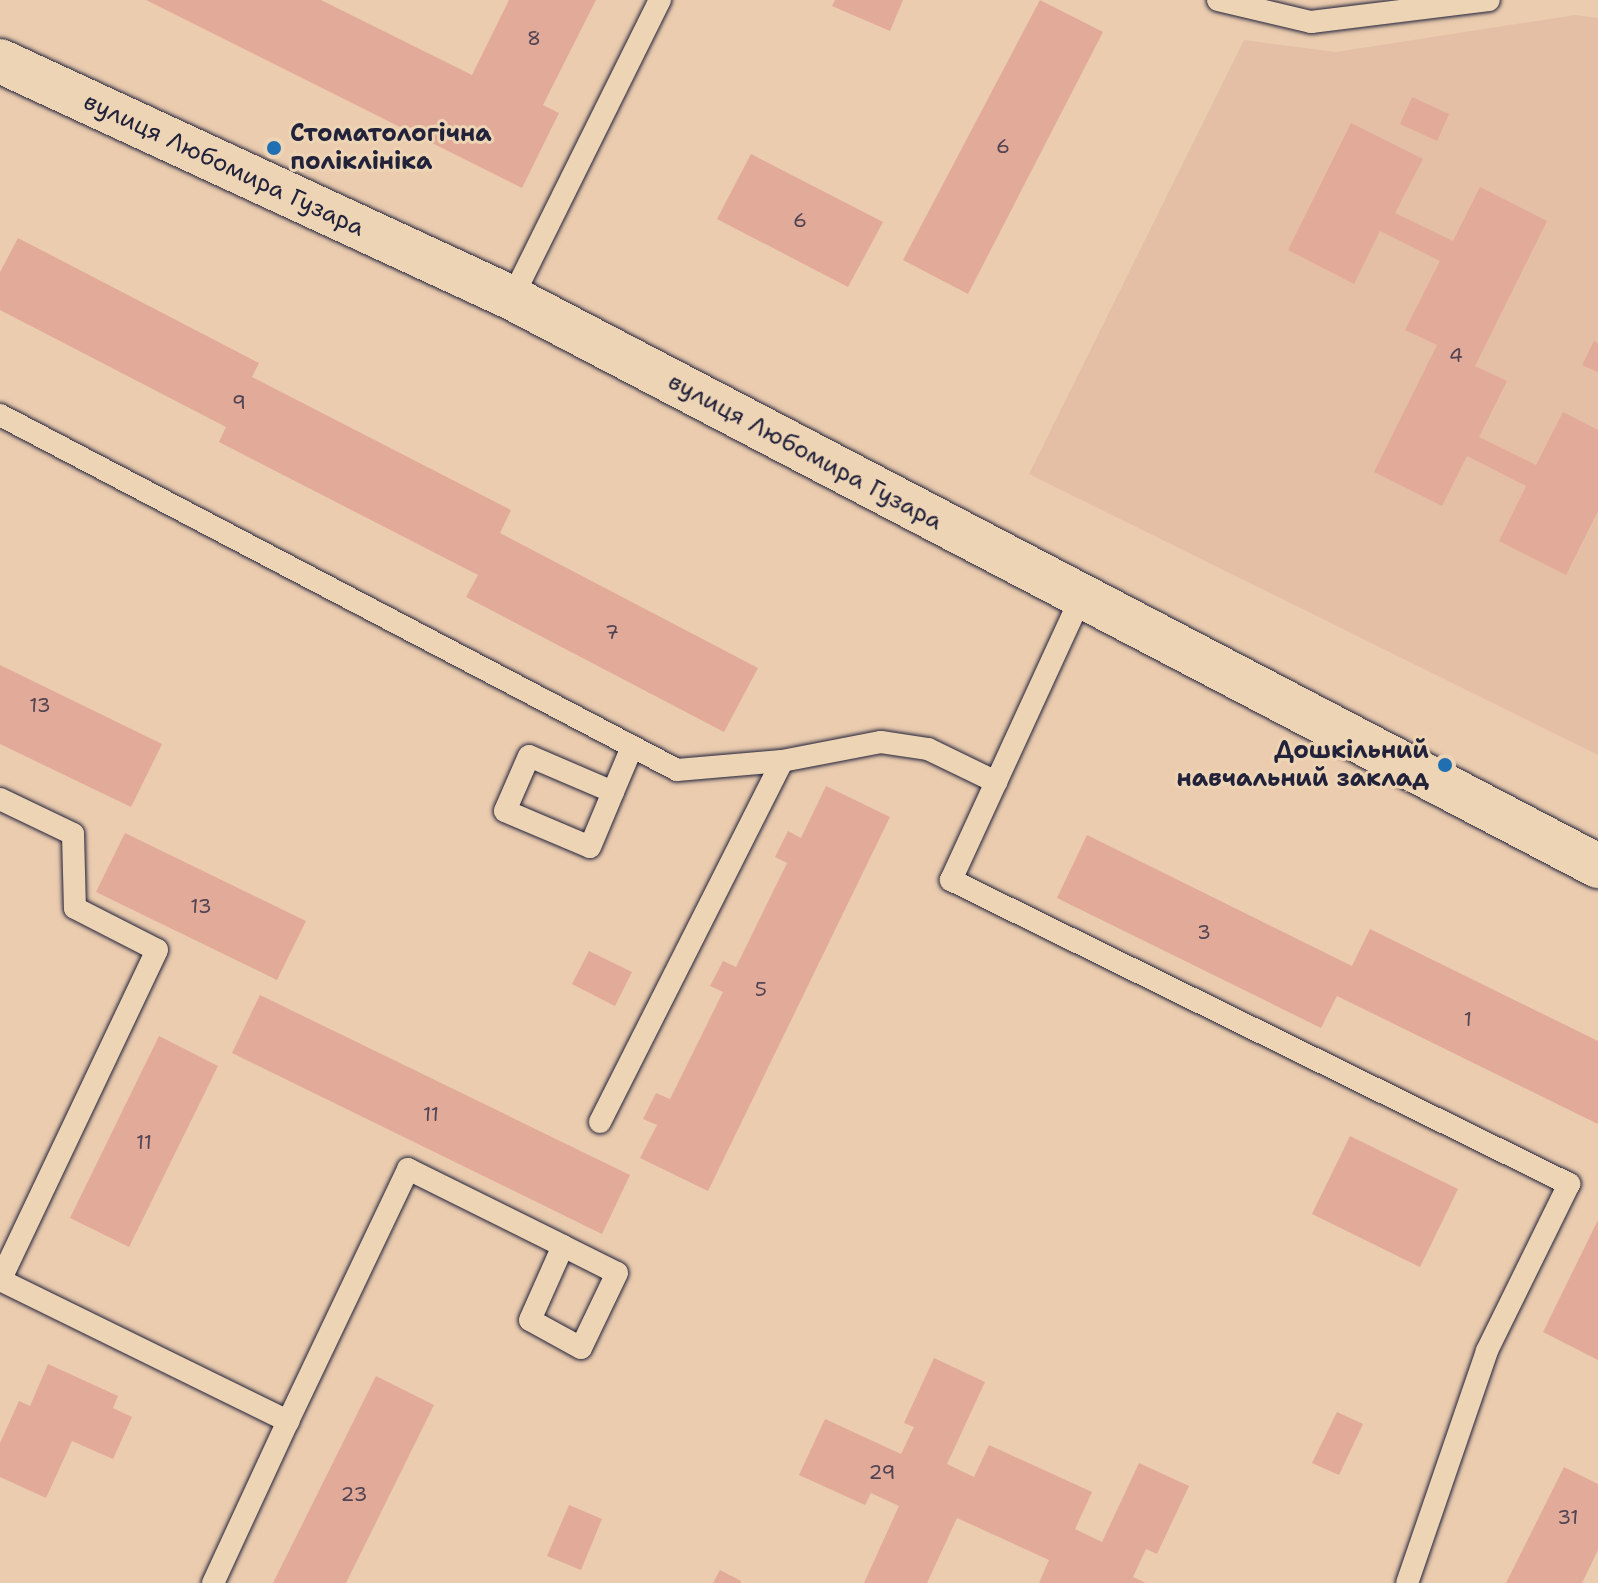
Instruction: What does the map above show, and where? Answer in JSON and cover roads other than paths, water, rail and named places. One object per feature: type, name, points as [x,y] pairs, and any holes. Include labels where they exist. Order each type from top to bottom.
[{"type":"street","name":"вулиця Любомира Гузара","points":[[0,61],[512,298],[1083,593],[1598,866]]},
{"type":"lane","points":[[512,298],[660,0]]},
{"type":"lane","points":[[1218,0],[1311,22],[1489,0]]},
{"type":"lane","points":[[0,415],[677,770],[782,761],[881,742],[928,749],[996,782]]},
{"type":"lane","points":[[1083,593],[951,880],[1569,1184],[1487,1351],[1407,1583]]},
{"type":"lane","points":[[613,792],[529,756],[505,811],[590,847],[632,747]]},
{"type":"lane","points":[[600,1122],[782,761]]},
{"type":"lane","points":[[0,799],[73,834],[75,908],[157,950],[0,1280],[288,1421]]},
{"type":"lane","points":[[213,1583],[408,1169],[563,1246],[617,1273],[581,1348],[530,1320],[563,1246]]},
{"type":"place","name":"Стоматологічна поліклініка","points":[[274,148]]},
{"type":"place","name":"Дошкільний навчальний заклад","points":[[1445,765]]}]
